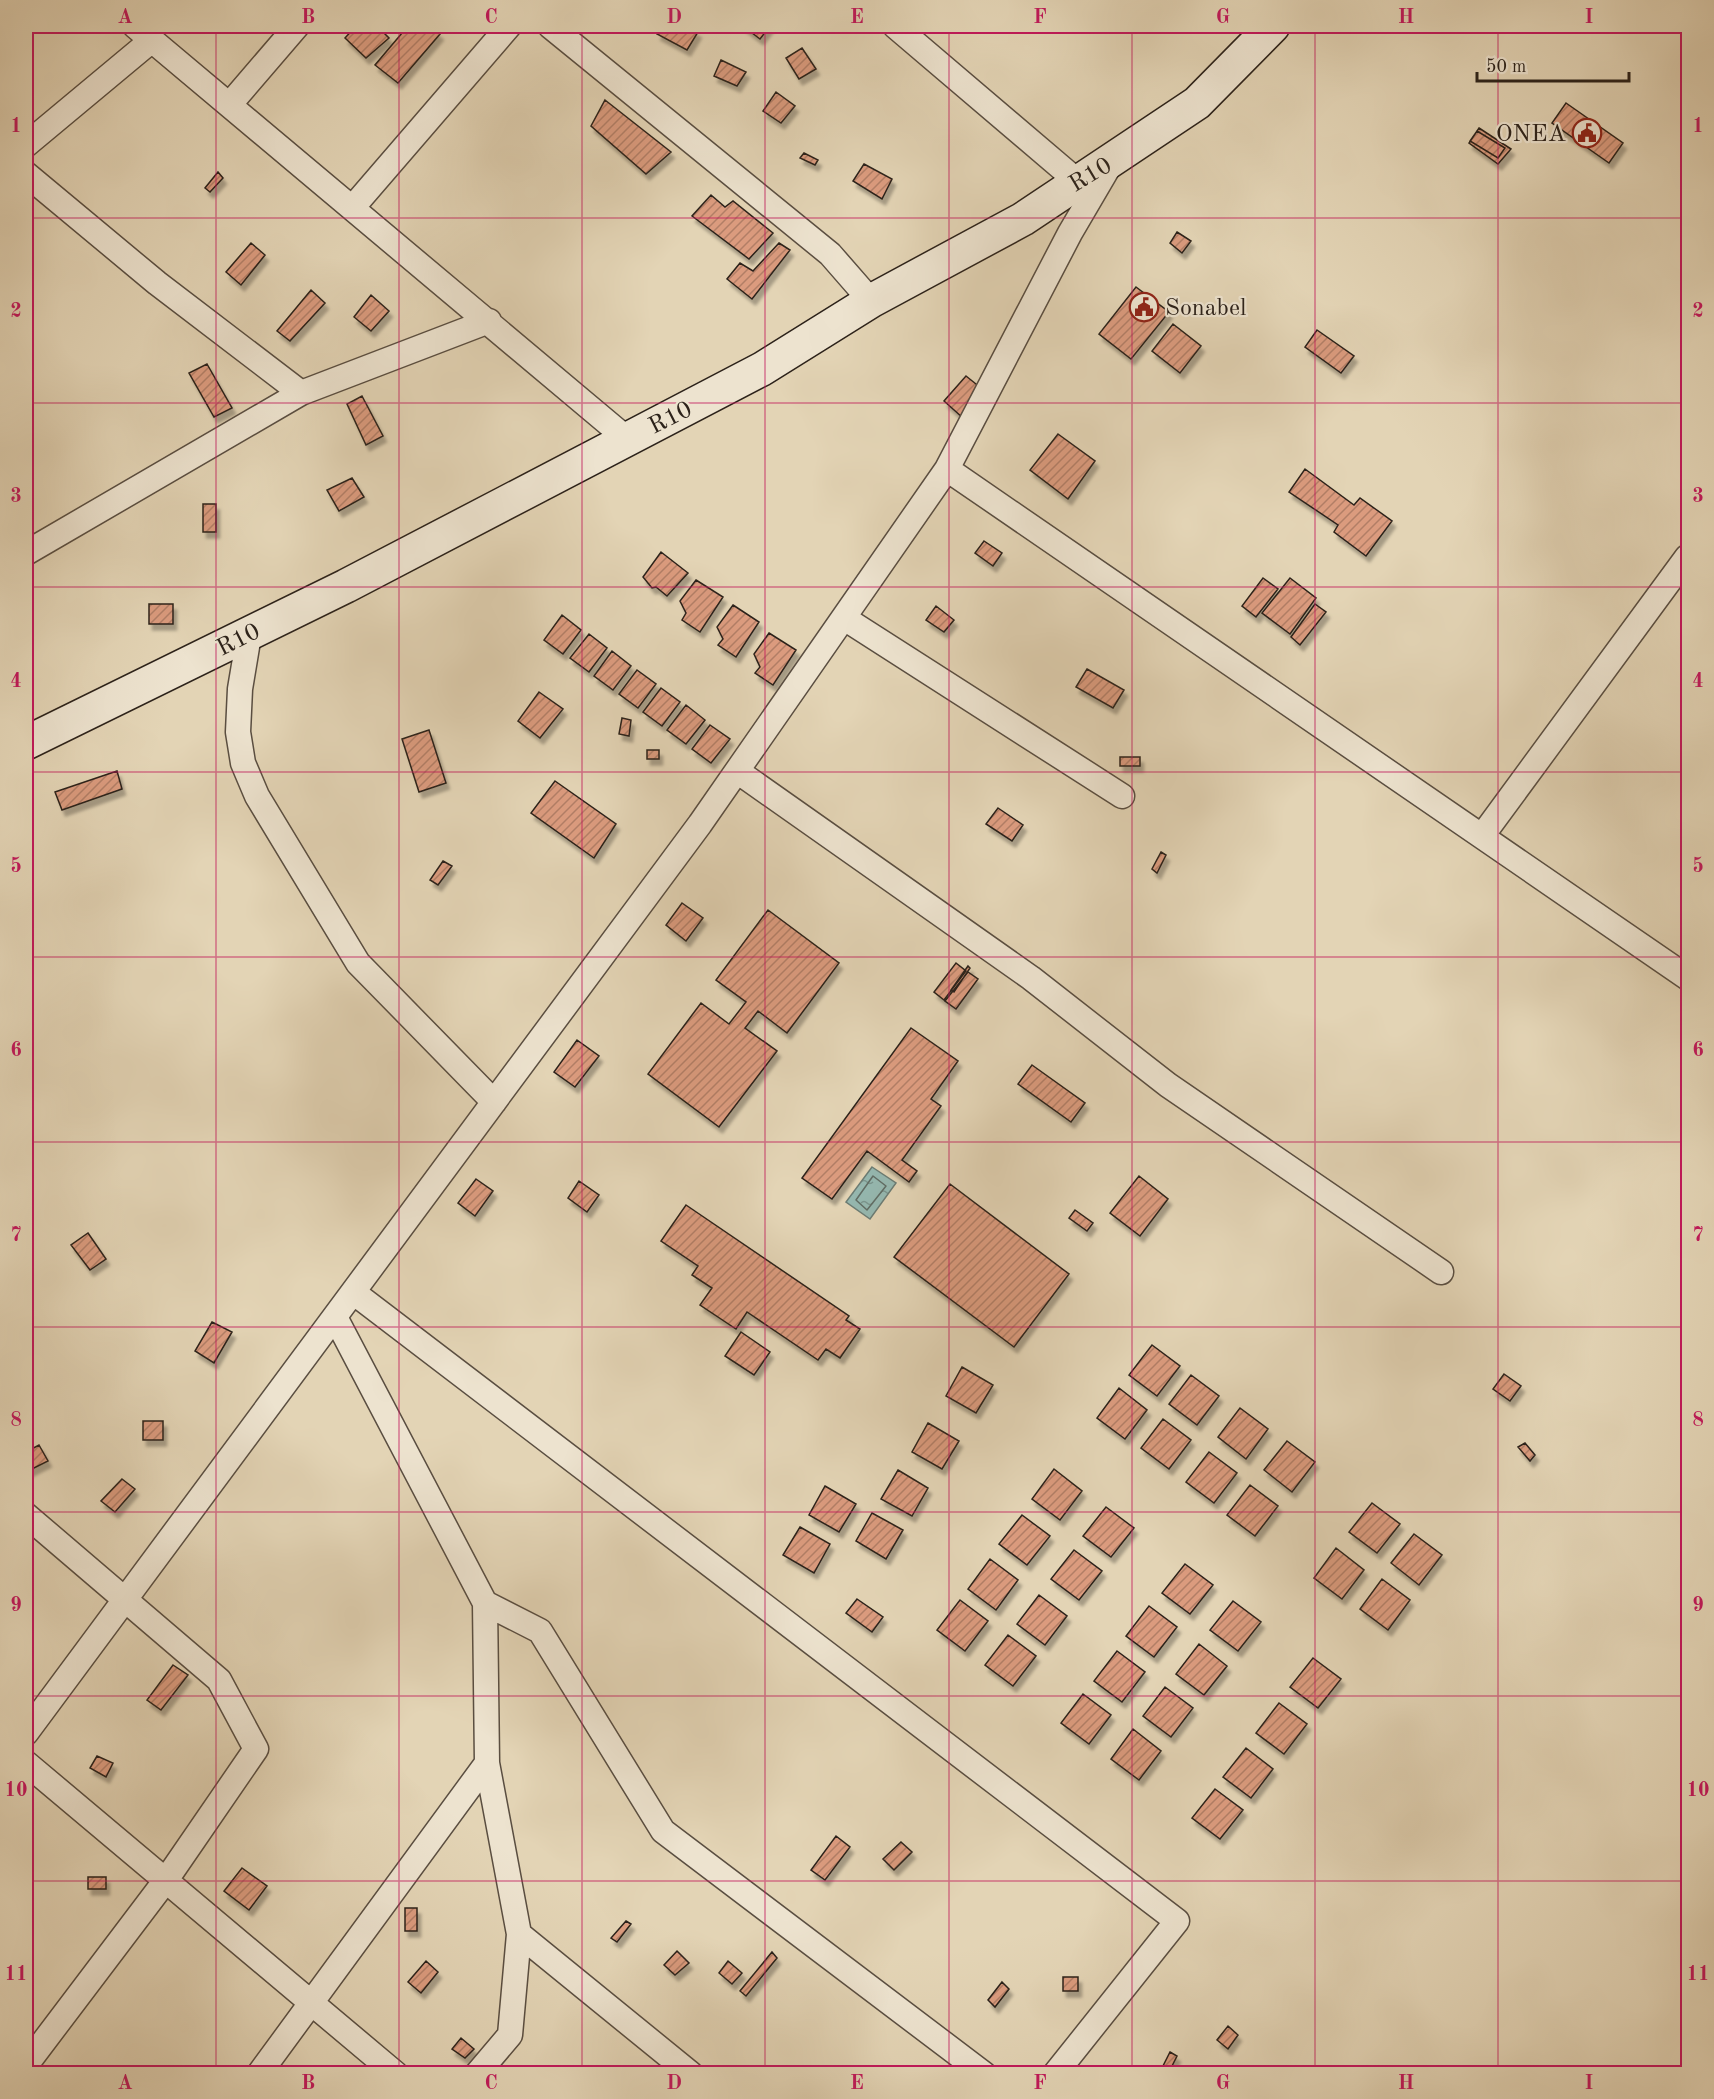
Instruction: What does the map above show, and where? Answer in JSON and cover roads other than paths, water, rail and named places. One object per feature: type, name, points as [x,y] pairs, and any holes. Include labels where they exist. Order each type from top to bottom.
[{"type":"main road","name":"R10","points":[[26,743],[249,635],[762,369],[871,301],[1023,219],[1197,103],[1273,26]]},
{"type":"street","points":[[230,104],[297,26]]},
{"type":"street","points":[[352,207],[509,26]]},
{"type":"street","points":[[550,26],[830,254],[871,301]]},
{"type":"street","points":[[895,26],[1077,181]]},
{"type":"street","points":[[26,145],[144,33],[627,439]]},
{"type":"street","points":[[26,1733],[737,771],[947,469],[1070,233],[1112,161]]},
{"type":"street","points":[[26,174],[157,284],[301,393]]},
{"type":"street","points":[[26,553],[301,393],[489,321]]},
{"type":"street","points":[[947,469],[1689,978]]},
{"type":"street","points":[[1482,836],[1687,557]]},
{"type":"street","points":[[843,618],[1122,796]]},
{"type":"street","points":[[249,635],[240,689],[238,732],[243,763],[257,796],[358,963],[494,1102]]},
{"type":"street","points":[[737,771],[1031,978],[1168,1085],[1441,1272]]},
{"type":"street","points":[[353,1292],[1177,1921],[1055,2073]]},
{"type":"street","points":[[335,1317],[485,1603],[487,1763],[519,1934],[510,2035],[477,2073]]},
{"type":"street","points":[[26,1515],[219,1680],[256,1749],[166,1880],[26,2065]]},
{"type":"street","points":[[485,1603],[540,1631],[663,1832],[984,2073]]},
{"type":"street","points":[[26,1763],[396,2073]]},
{"type":"street","points":[[259,2073],[487,1763]]},
{"type":"street","points":[[519,1934],[691,2073]]},
{"type":"water","points":[[872,1167],[896,1183],[870,1219],[846,1202]]},
{"type":"place","name":"ONEA","points":[[1587,133]]},
{"type":"place","name":"Sonabel","points":[[1144,307]]}]
